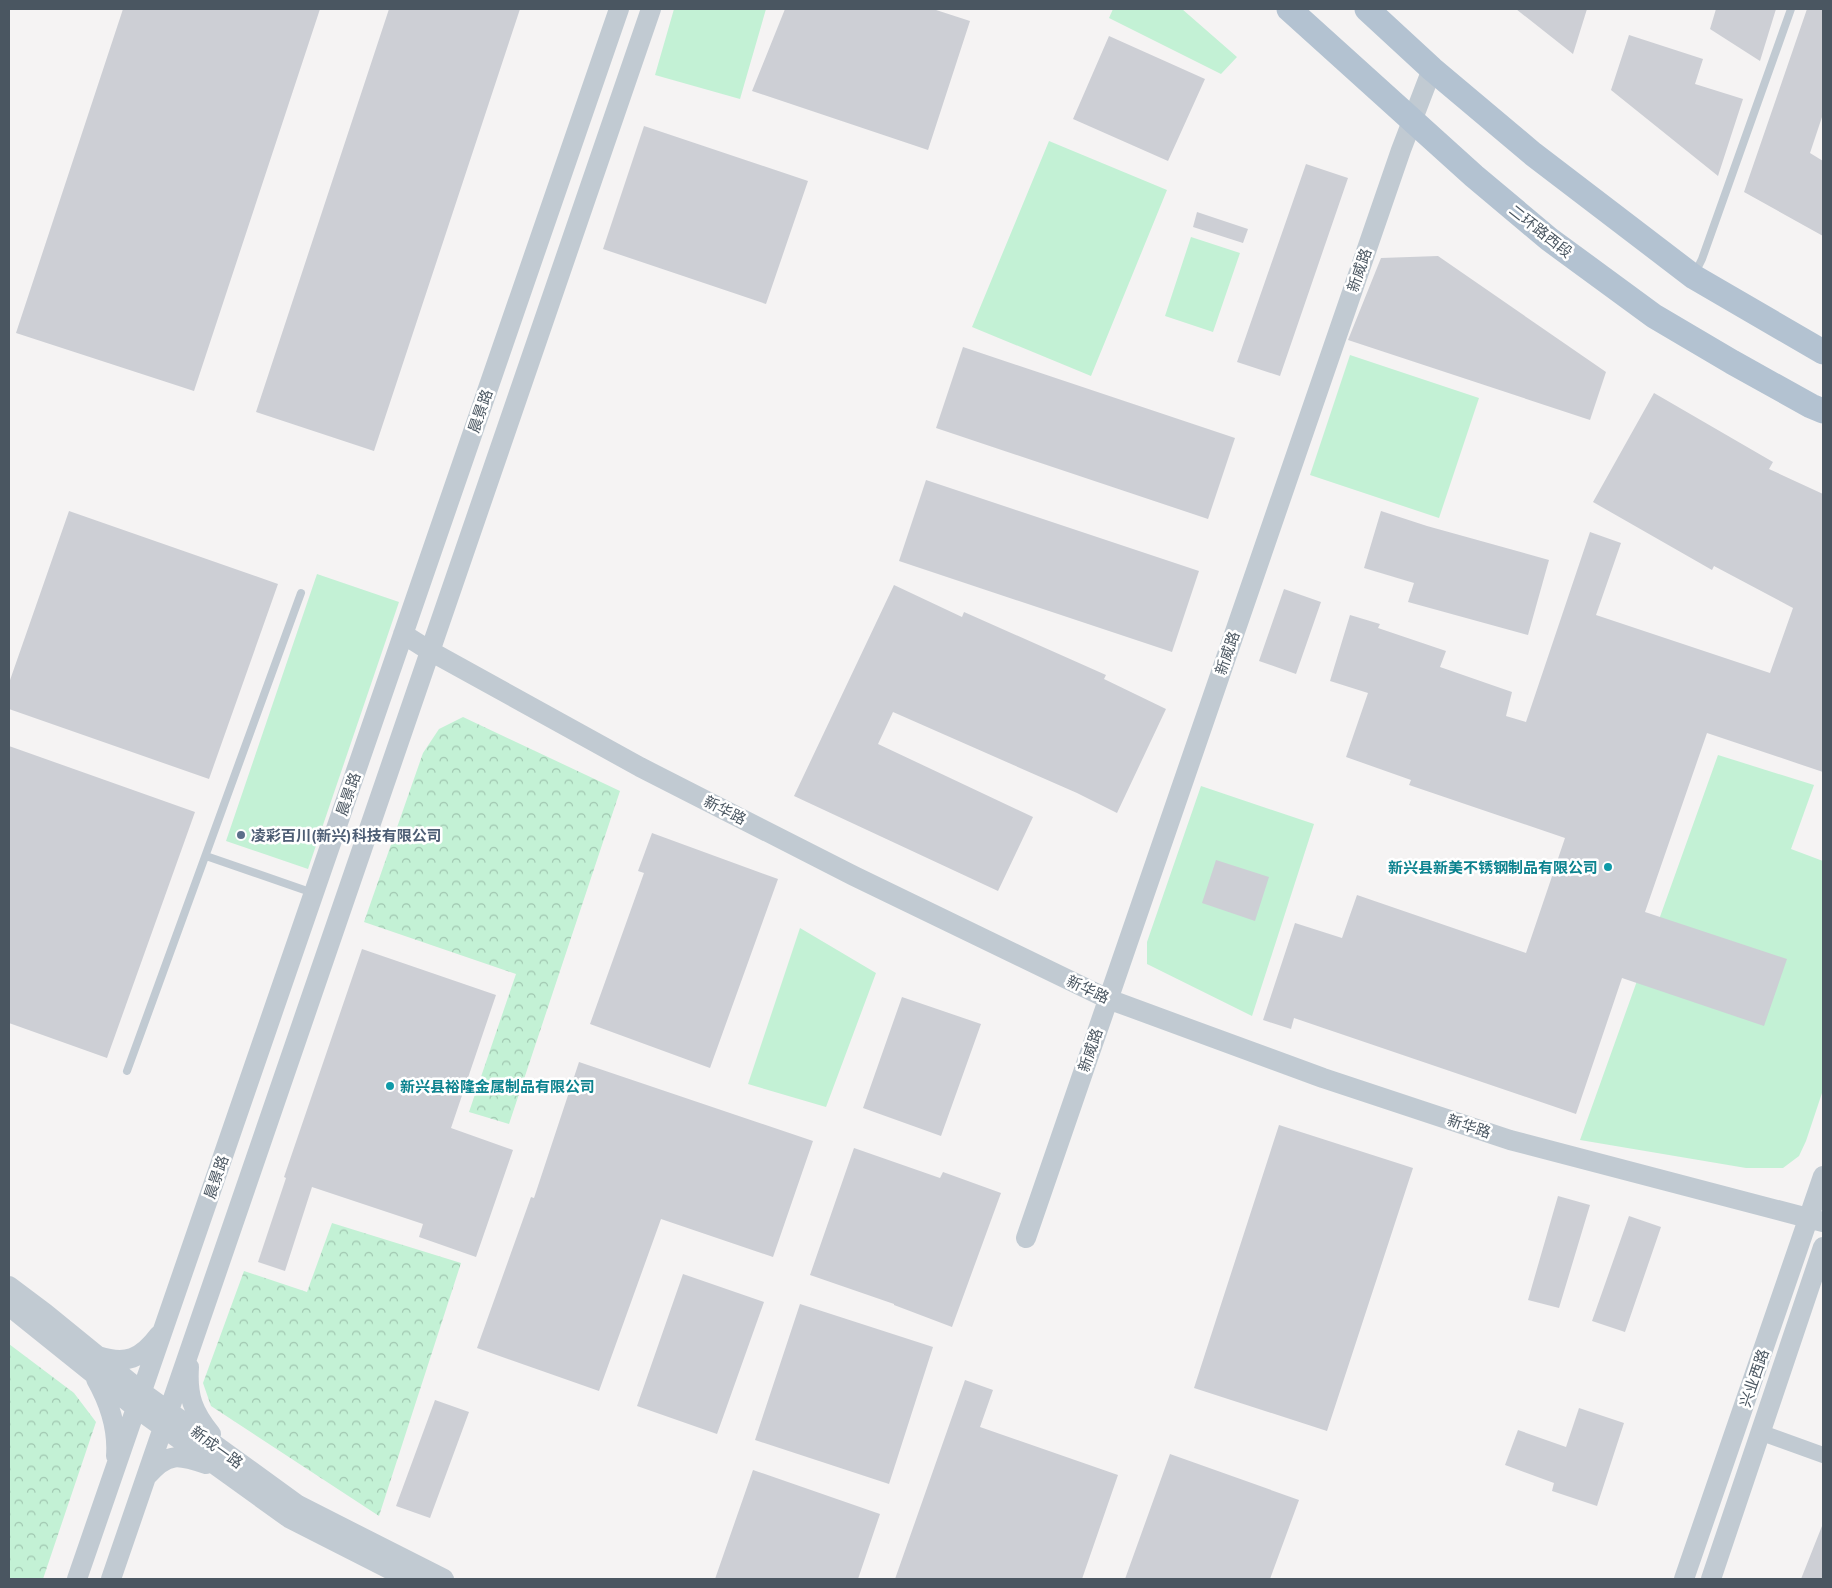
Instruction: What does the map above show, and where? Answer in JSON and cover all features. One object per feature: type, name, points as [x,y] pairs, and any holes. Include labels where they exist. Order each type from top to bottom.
[{"type":"main road","name":"二环路西段","points":[[1289,9],[1474,176],[1549,239],[1654,316],[1823,412]]},
{"type":"main road","points":[[1367,9],[1432,69],[1533,154],[1694,277],[1823,352]]},
{"type":"street","name":"晨景路","points":[[78,1579],[618,9]]},
{"type":"street","name":"晨景路","points":[[111,1579],[651,9]]},
{"type":"street","name":"新威路","points":[[1026,1238],[1412,121],[1432,69]]},
{"type":"street","name":"新华路","points":[[403,634],[430,651],[640,767],[862,880],[1108,999],[1324,1078],[1510,1140],[1816,1220]]},
{"type":"street","name":"兴业西路","points":[[1684,1579],[1816,1220],[1823,1176]]},
{"type":"street","name":"兴业西路","points":[[1711,1579],[1762,1433],[1823,1248]]},
{"type":"street","name":"新成一路","points":[[9,1286],[94,1363],[139,1400],[225,1462],[290,1518],[409,1579]]},
{"type":"street","name":"新成一路","points":[[9,1306],[94,1363]]},
{"type":"street","points":[[113,1475],[117,1440],[106,1396],[94,1363],[122,1361],[136,1357],[151,1346],[164,1328]]},
{"type":"street","points":[[191,1347],[188,1380],[189,1394],[196,1414],[225,1462]]},
{"type":"street","points":[[1762,1433],[1823,1455]]},
{"type":"street","points":[[146,1479],[158,1464],[168,1457],[180,1456],[225,1462]]},
{"type":"street","name":"新成一路","points":[[225,1462],[298,1505],[444,1579]]},
{"type":"lane","points":[[1694,277],[1791,9]]},
{"type":"lane","points":[[127,1070],[301,593]]},
{"type":"lane","points":[[206,856],[314,893]]},
{"type":"green space","points":[[674,9],[766,9],[740,99],[655,75]]},
{"type":"green space","points":[[1113,9],[1182,9],[1237,57],[1221,74],[1109,18]]},
{"type":"green space","points":[[1049,141],[1167,190],[1091,376],[972,327]]},
{"type":"green space","points":[[1191,237],[1240,253],[1213,332],[1165,316]]},
{"type":"green space","points":[[1350,355],[1479,398],[1439,518],[1310,475]]},
{"type":"green space","points":[[317,574],[399,602],[308,869],[226,841]]},
{"type":"green space","points":[[463,717],[620,791],[509,1124],[469,1112],[516,974],[364,922],[423,753],[439,729]]},
{"type":"green space","points":[[1718,755],[1814,785],[1791,849],[1823,861],[1823,1090],[1799,1156],[1783,1168],[1746,1168],[1580,1140]]},
{"type":"green space","points":[[1201,786],[1314,824],[1252,1016],[1147,964],[1147,942]]},
{"type":"green space","points":[[800,928],[876,973],[826,1107],[748,1084]]},
{"type":"green space","points":[[332,1223],[461,1263],[379,1516],[211,1406],[203,1383],[244,1271],[307,1292]]},
{"type":"green space","points":[[9,1344],[74,1393],[96,1422],[43,1579],[9,1579]]},
{"type":"building","points":[[123,9],[320,9],[194,391],[16,333]]},
{"type":"building","points":[[389,9],[520,9],[374,451],[256,412]]},
{"type":"building","points":[[785,9],[933,9],[970,21],[928,150],[752,91]]},
{"type":"building","points":[[1516,9],[1587,9],[1573,54]]},
{"type":"building","points":[[1716,9],[1776,9],[1760,61],[1710,29]]},
{"type":"building","points":[[1807,9],[1823,9],[1823,114],[1810,153],[1823,161],[1823,236],[1744,192]]},
{"type":"building","points":[[1629,35],[1703,59],[1695,84],[1743,99],[1718,176],[1611,90]]},
{"type":"building","points":[[1109,36],[1205,79],[1168,161],[1073,119]]},
{"type":"building","points":[[644,126],[808,181],[766,304],[603,249]]},
{"type":"building","points":[[1306,164],[1348,178],[1280,376],[1237,362]]},
{"type":"building","points":[[1197,212],[1248,229],[1243,243],[1193,227]]},
{"type":"building","points":[[1438,256],[1606,372],[1590,420],[1348,340],[1381,258]]},
{"type":"building","points":[[963,347],[1235,438],[1208,519],[936,428]]},
{"type":"building","points":[[1654,393],[1773,462],[1769,469],[1823,494],[1823,772],[1707,733],[1645,912],[1787,959],[1764,1026],[1622,978],[1576,1114],[1294,1018],[1291,1029],[1263,1020],[1295,923],[1342,938],[1357,895],[1526,953],[1565,838],[1409,785],[1411,780],[1346,757],[1368,693],[1330,681],[1350,615],[1380,624],[1378,628],[1446,651],[1440,667],[1512,692],[1506,716],[1526,722],[1590,532],[1621,543],[1596,615],[1770,673],[1793,608],[1714,566],[1712,570],[1593,502]]},
{"type":"building","points":[[926,480],[1199,571],[1172,652],[899,561]]},
{"type":"building","points":[[69,511],[278,584],[209,779],[9,709],[9,683]]},
{"type":"building","points":[[1381,511],[1427,526],[1549,560],[1528,635],[1408,602],[1414,583],[1364,568]]},
{"type":"building","points":[[894,585],[962,617],[964,612],[1106,675],[1104,679],[1166,709],[1117,813],[1077,793],[893,712],[878,744],[1033,817],[998,891],[794,796]]},
{"type":"building","points":[[1284,589],[1321,602],[1296,674],[1259,661]]},
{"type":"building","points":[[9,746],[195,812],[107,1058],[9,1023]]},
{"type":"building","points":[[652,833],[778,879],[710,1068],[590,1024],[644,873],[638,871]]},
{"type":"building","points":[[1216,860],[1269,877],[1255,921],[1202,903]]},
{"type":"building","name":"新兴县裕隆金属制品有限公司","points":[[362,949],[496,995],[451,1128],[513,1150],[476,1257],[419,1237],[423,1224],[312,1187],[285,1271],[258,1262],[286,1178],[284,1177]]},
{"type":"building","points":[[902,997],[981,1024],[941,1136],[863,1108]]},
{"type":"building","points":[[579,1062],[813,1141],[773,1257],[661,1219],[599,1391],[477,1348],[531,1197],[534,1198]]},
{"type":"building","points":[[1279,1125],[1413,1168],[1327,1431],[1194,1388]]},
{"type":"building","points":[[854,1148],[940,1178],[943,1172],[1001,1193],[952,1327],[894,1304],[810,1275]]},
{"type":"building","points":[[1558,1196],[1590,1205],[1559,1308],[1528,1300]]},
{"type":"building","points":[[1629,1216],[1661,1227],[1625,1332],[1592,1321]]},
{"type":"building","points":[[683,1274],[764,1302],[717,1434],[637,1406]]},
{"type":"building","points":[[800,1304],[933,1347],[889,1484],[755,1440]]},
{"type":"building","points":[[965,1380],[993,1390],[980,1427],[1118,1475],[1082,1579],[895,1579]]},
{"type":"building","points":[[435,1400],[469,1412],[430,1518],[396,1506]]},
{"type":"building","points":[[1579,1408],[1624,1423],[1597,1506],[1552,1491],[1554,1483],[1505,1465],[1518,1430],[1566,1447]]},
{"type":"building","points":[[1170,1454],[1299,1500],[1270,1579],[1125,1579]]},
{"type":"building","points":[[753,1470],[880,1514],[858,1579],[715,1579]]},
{"type":"building","points":[[1822,1526],[1823,1579],[1801,1579]]},
{"type":"place","name":"凌彩百川(新兴)科技有限公司","points":[[241,835]]},
{"type":"place","name":"新兴县新美不锈钢制品有限公司","points":[[1608,867]]},
{"type":"place","name":"新兴县裕隆金属制品有限公司","points":[[390,1086]]}]
